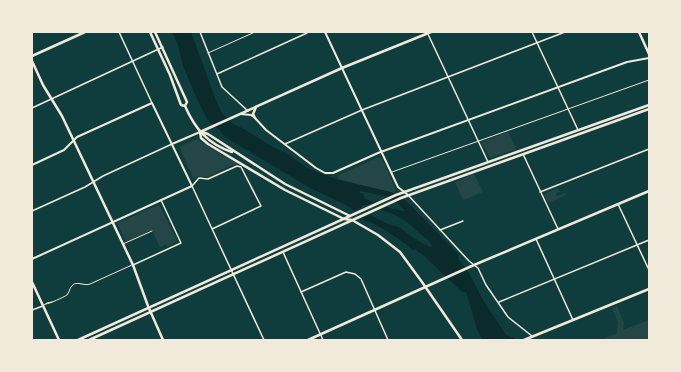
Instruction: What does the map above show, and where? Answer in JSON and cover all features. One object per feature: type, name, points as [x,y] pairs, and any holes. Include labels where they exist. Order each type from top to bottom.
[{"type":"main road","points":[[32,56],[85,32]]},
{"type":"main road","points":[[150,32],[181,105],[185,106],[191,120],[200,132],[201,138],[213,147],[285,190],[344,219],[352,220],[391,243],[406,258],[462,340]]},
{"type":"main road","points":[[155,32],[188,102],[185,106]]},
{"type":"main road","points":[[200,132],[342,68],[431,32]]},
{"type":"main road","points":[[639,32],[649,54]]},
{"type":"main road","points":[[32,61],[94,182],[133,265],[150,312],[163,340]]},
{"type":"main road","points":[[89,340],[396,195],[649,105]]},
{"type":"main road","points":[[255,118],[253,114],[256,106]]},
{"type":"main road","points":[[78,340],[149,308],[282,252],[408,195],[649,109]]},
{"type":"main road","points":[[200,132],[208,134],[237,154],[290,186],[350,216],[352,220]]},
{"type":"main road","points":[[308,340],[470,266],[649,191]]},
{"type":"main road","points":[[32,282],[45,305],[59,340]]},
{"type":"main road","points":[[524,340],[649,289]]},
{"type":"street","points":[[119,32],[264,340]]},
{"type":"street","points":[[200,32],[223,89],[248,111]]},
{"type":"street","points":[[325,32],[399,189],[408,195],[478,268],[486,285],[508,317],[532,336]]},
{"type":"street","points":[[532,32],[578,130]]},
{"type":"street","points":[[284,144],[362,110],[565,32]]},
{"type":"street","points":[[217,74],[307,33]]},
{"type":"street","points":[[427,33],[488,162]]},
{"type":"street","points":[[32,108],[163,47]]},
{"type":"street","points":[[240,114],[251,115],[266,130],[316,168],[330,173],[336,172],[382,152],[632,60],[649,58]]},
{"type":"street","points":[[32,165],[64,150],[73,140],[152,103]]},
{"type":"street","points":[[32,211],[94,182],[103,176],[200,132]]},
{"type":"street","points":[[540,192],[649,149]]},
{"type":"street","points":[[523,154],[558,229]]},
{"type":"street","points":[[32,259],[192,186],[199,178],[208,179],[237,166],[241,167],[261,206],[212,229]]},
{"type":"street","points":[[133,265],[181,243],[161,200]]},
{"type":"street","points":[[618,204],[649,270]]},
{"type":"street","points":[[440,230],[463,221]]},
{"type":"street","points":[[536,239],[573,320]]},
{"type":"street","points":[[498,302],[649,240]]},
{"type":"street","points":[[282,252],[323,340]]},
{"type":"street","points":[[301,292],[342,274],[352,272],[361,279],[388,340]]},
{"type":"street","points":[[32,310],[45,305]]},
{"type":"lane","points":[[208,53],[255,32]]},
{"type":"lane","points":[[391,173],[649,80]]},
{"type":"lane","points":[[123,244],[152,231]]},
{"type":"lane","points":[[45,305],[50,301],[52,302],[66,296],[74,284],[90,284],[133,265]]},
{"type":"shaded area","points":[[172,32],[191,32],[217,103],[222,113],[233,124],[284,152],[309,169],[339,180],[391,192],[405,200],[458,254],[458,259],[469,273],[483,300],[506,335],[516,340],[483,340],[478,332],[466,292],[462,292],[423,255],[371,222],[361,219],[350,207],[312,189],[221,133],[220,130],[208,121],[198,101],[183,66],[178,45]],"holes":[[[361,191],[385,196],[398,203],[405,211],[394,208],[395,210],[363,198],[365,198],[363,194],[359,192]],[[362,205],[370,206],[400,218],[428,240],[432,245],[430,247],[418,241],[400,228],[373,217],[361,207]]]},
{"type":"shaded area","points":[[508,132],[516,149],[490,158],[481,142]]},
{"type":"shaded area","points":[[197,139],[239,164],[230,166],[207,177],[198,176],[194,179],[179,147]]},
{"type":"shaded area","points":[[379,157],[382,159],[395,187],[396,191],[394,193],[338,179],[339,175]]},
{"type":"shaded area","points":[[474,174],[483,192],[463,200],[455,182]]},
{"type":"shaded area","points":[[558,188],[560,192],[556,193],[557,196],[565,193],[566,195],[548,203],[544,194]]},
{"type":"shaded area","points":[[158,205],[160,206],[177,241],[167,247],[166,244],[160,247],[152,230],[126,242],[117,223]]},
{"type":"shaded area","points":[[617,306],[624,323],[623,330],[649,320],[649,340],[600,340],[617,333],[618,322],[612,308]]},
{"type":"pier","points":[[377,201],[389,206],[378,211],[364,207],[372,214],[361,219],[351,212]]}]
